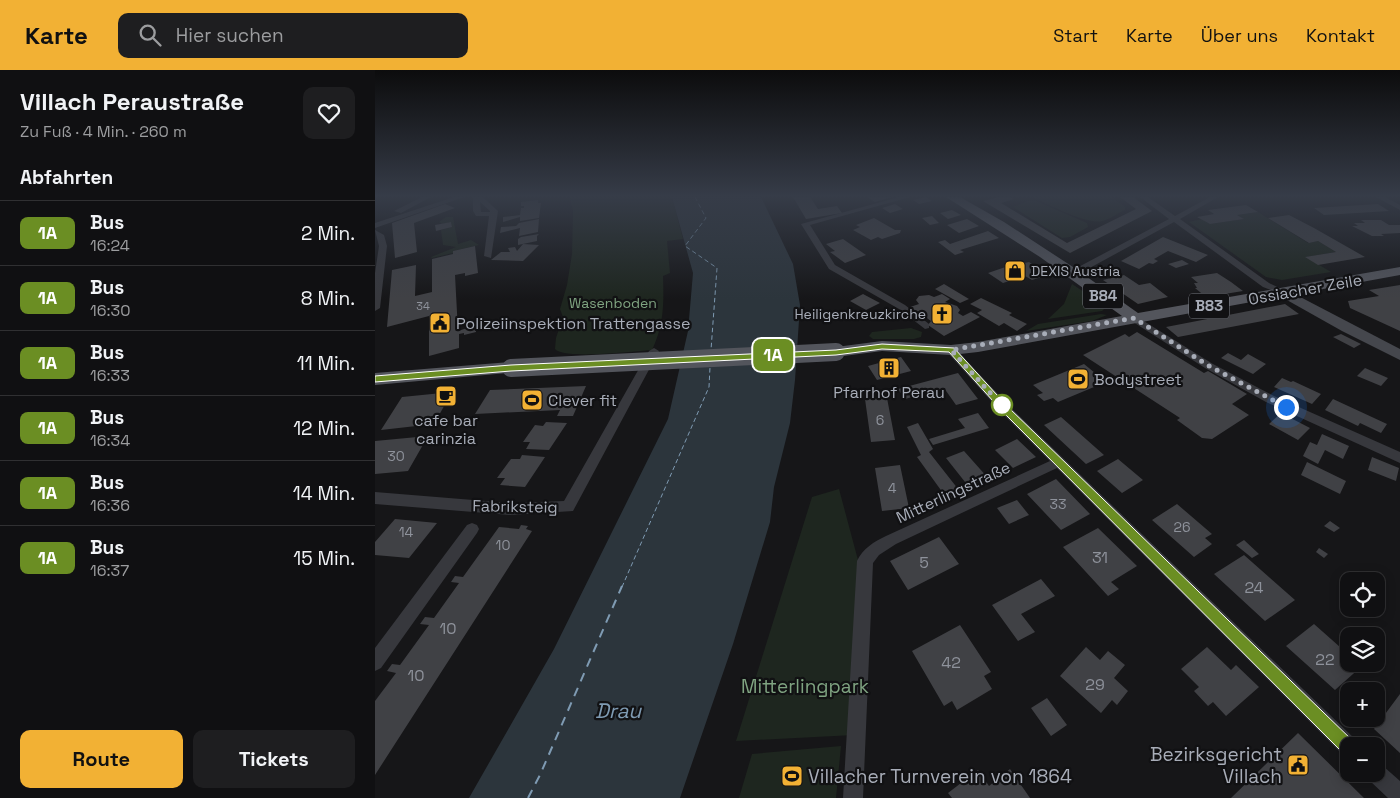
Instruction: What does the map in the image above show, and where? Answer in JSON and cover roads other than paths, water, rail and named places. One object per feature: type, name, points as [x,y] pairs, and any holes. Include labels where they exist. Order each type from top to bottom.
[{"type":"main road","name":"B84","points":[[1009,231],[1134,318]]},
{"type":"main road","name":"Ossiacher Zeile","points":[[375,379],[511,368],[836,352],[882,346],[951,350],[1400,271]]},
{"type":"main road","points":[[1283,292],[1400,355]]},
{"type":"street","points":[[488,256],[490,231]]},
{"type":"street","points":[[809,231],[832,266],[902,307],[925,326]]},
{"type":"street","points":[[1072,274],[1150,231]]},
{"type":"street","points":[[1191,231],[1266,284],[1283,292]]},
{"type":"street","points":[[375,232],[381,237],[375,308]]},
{"type":"street","points":[[1134,318],[1209,366],[1270,399],[1400,458]]},
{"type":"street","points":[[951,350],[1005,409],[1340,738]]},
{"type":"street","name":"Fabriksteig","points":[[375,498],[511,509],[568,507],[654,351]]},
{"type":"street","name":"Mitterlingstraße","points":[[853,798],[865,561],[874,550],[891,540],[1059,462]]},
{"type":"street","name":"Fabriksteig","points":[[375,662],[473,529]]},
{"type":"street","points":[[1385,781],[1400,795]]},
{"type":"water","name":"Drau","points":[[681,231],[777,231],[793,264],[800,305],[790,423],[774,487],[770,522],[733,644],[680,798],[469,798],[554,649],[668,419],[688,331],[693,273]]},
{"type":"place","name":"DEXIS Austria","points":[[1015,271]]},
{"type":"place","name":"Heiligenkreuzkirche","points":[[942,314]]},
{"type":"place","name":"Polizeiinspektion Trattengasse","points":[[440,323]]},
{"type":"place","name":"Pfarrhof Perau","points":[[889,368]]},
{"type":"place","name":"Bodystreet","points":[[1078,379]]},
{"type":"place","name":"cafe bar carinzia","points":[[446,396]]},
{"type":"place","name":"Clever fit","points":[[532,400]]},
{"type":"place","name":"Bezirksgericht Villach","points":[[1298,765]]},
{"type":"place","name":"Villacher Turnverein von 1864","points":[[792,776]]},
{"type":"park label","name":"Wasenboden","points":[[613,303]]},
{"type":"park label","name":"Mitterlingpark","points":[[805,686]]}]
